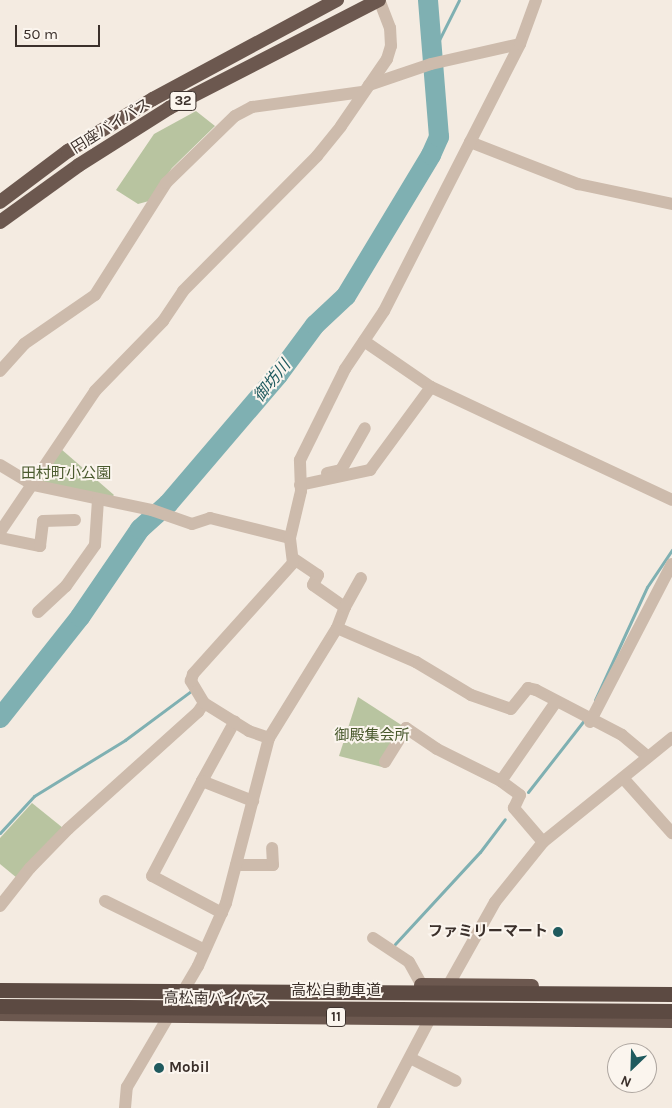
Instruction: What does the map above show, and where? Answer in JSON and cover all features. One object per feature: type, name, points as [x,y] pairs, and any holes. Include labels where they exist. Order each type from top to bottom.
[{"type":"highway","name":"円座バイパス","points":[[0,202],[68,151],[145,104],[337,0]]},
{"type":"highway","name":"円座バイパス","points":[[0,222],[79,165],[169,108],[379,0]]},
{"type":"highway","name":"高松南バイパス","points":[[0,984],[672,987]]},
{"type":"highway","name":"高松自動車道","points":[[0,990],[672,994]]},
{"type":"highway","name":"高松自動車道","points":[[0,1006],[672,1011]]},
{"type":"highway","name":"高松南バイパス","points":[[0,1014],[672,1020]]},
{"type":"street","points":[[0,532],[91,396],[163,320],[183,290],[317,156],[365,89],[391,46],[390,28],[379,0]]},
{"type":"street","points":[[345,607],[313,585],[318,575],[294,559],[290,538],[300,482],[300,460],[345,370],[384,311],[520,44],[536,0]]},
{"type":"street","points":[[0,371],[24,344],[95,294],[166,183],[235,116],[252,108],[365,89],[503,45],[520,44]]},
{"type":"street","points":[[470,142],[578,184],[672,204]]},
{"type":"street","points":[[364,341],[431,387],[672,500]]},
{"type":"street","points":[[300,482],[370,470],[431,387]]},
{"type":"street","points":[[300,482],[341,470],[365,428]]},
{"type":"street","points":[[0,465],[33,485],[152,510],[165,518],[192,524],[210,518],[290,538]]},
{"type":"street","points":[[38,612],[66,586],[95,545],[98,500]]},
{"type":"street","points":[[0,538],[40,546],[43,521],[75,520]]},
{"type":"street","points":[[269,738],[235,721],[204,702],[191,681],[193,674],[294,559]]},
{"type":"street","points":[[586,720],[672,564]]},
{"type":"street","points":[[125,1108],[127,1087],[187,985],[222,913],[269,738],[336,628],[361,578]]},
{"type":"street","points":[[336,628],[416,662],[471,695],[511,709],[528,688],[586,720],[622,736],[648,758]]},
{"type":"street","points":[[0,906],[30,868],[68,829],[186,724],[204,702]]},
{"type":"street","points":[[501,781],[556,702]]},
{"type":"street","points":[[222,913],[152,876],[235,721]]},
{"type":"street","points":[[385,762],[406,728],[437,749],[501,781],[520,795],[514,808],[543,842]]},
{"type":"street","points":[[384,1108],[430,1018],[495,902],[543,842],[672,738]]},
{"type":"street","points":[[623,778],[672,833]]},
{"type":"street","points":[[202,781],[253,801]]},
{"type":"street","points":[[236,866],[273,865],[272,848]]},
{"type":"street","points":[[105,900],[205,950]]},
{"type":"street","points":[[373,938],[409,962],[422,986]]},
{"type":"street","points":[[410,1058],[456,1081]]},
{"type":"green space","points":[[196,111],[215,126],[172,168],[149,201],[138,204],[116,190],[154,134]]},
{"type":"green space","name":"田村町小公園","points":[[61,449],[114,495],[110,499],[41,484]]},
{"type":"green space","name":"御殿集会所","points":[[358,697],[406,728],[386,768],[339,756]]},
{"type":"green space","points":[[32,803],[63,828],[17,878],[0,864],[0,838]]},
{"type":"waterway","name":"御坊川","points":[[0,718],[80,617],[140,529],[168,504],[278,375],[315,325],[346,296],[431,155],[439,137],[428,0]]},
{"type":"waterway","points":[[432,54],[459,0]]},
{"type":"waterway","points":[[595,700],[647,587],[672,550]]},
{"type":"waterway","points":[[0,833],[34,796],[125,740],[191,691]]},
{"type":"waterway","points":[[528,792],[585,719]]},
{"type":"waterway","points":[[395,944],[480,852],[505,819]]},
{"type":"place","name":"ファミリーマート","points":[[558,932]]},
{"type":"place","name":"Mobil","points":[[159,1068]]}]
